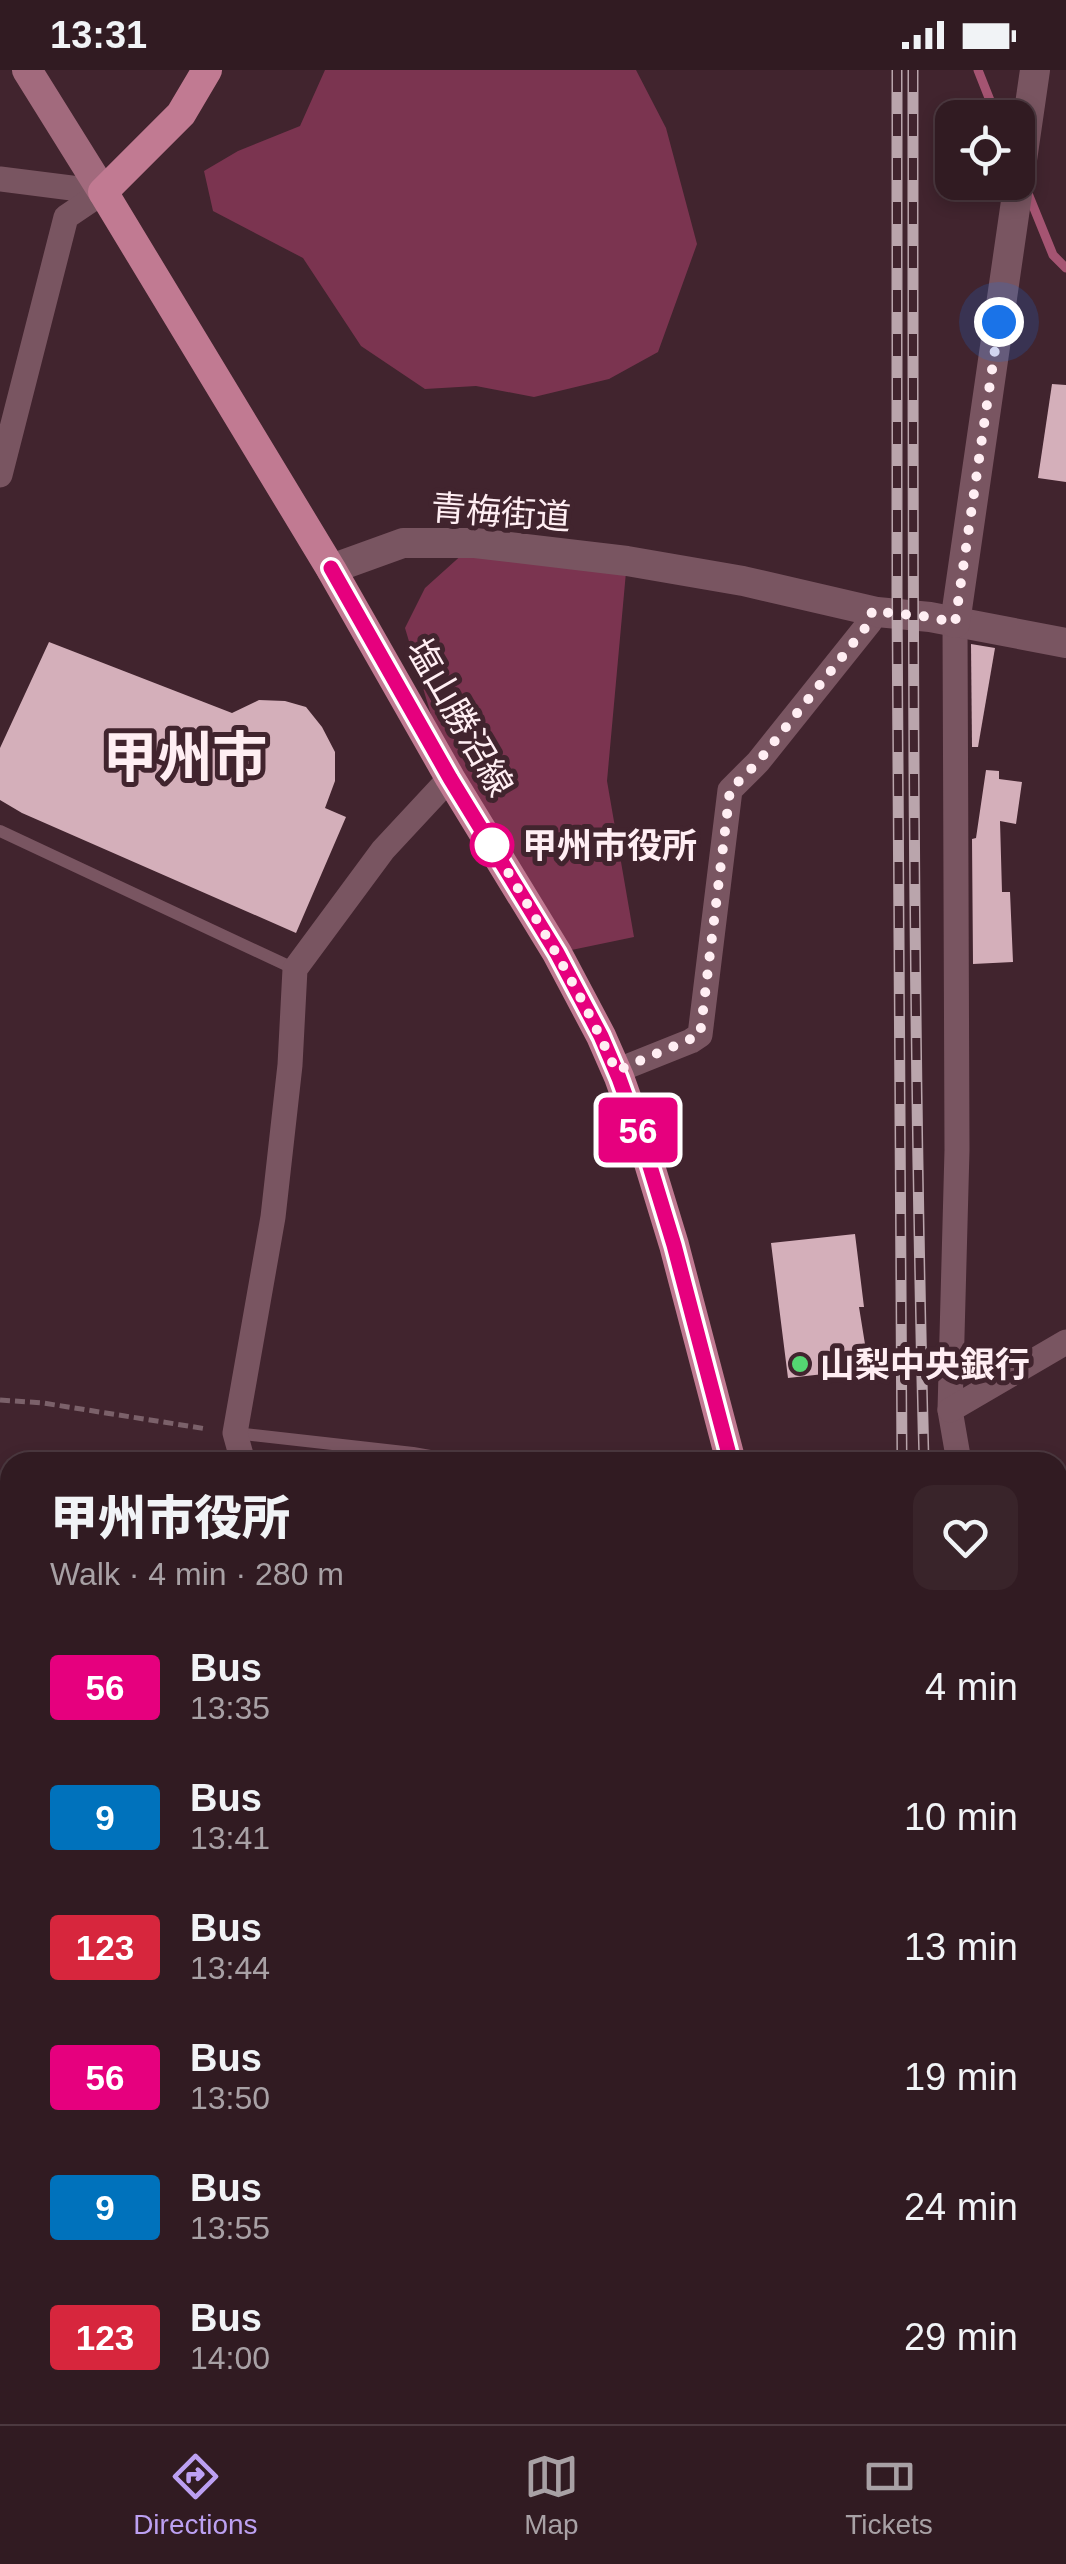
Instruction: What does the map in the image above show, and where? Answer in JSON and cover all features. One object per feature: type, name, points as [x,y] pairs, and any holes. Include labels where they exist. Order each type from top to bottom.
[{"type":"main road","points":[[27,70],[331,568]]},
{"type":"main road","points":[[103,192],[180,114],[207,70]]},
{"type":"main road","name":"塩山勝沼線","points":[[331,568],[450,778],[557,953],[601,1036],[645,1150],[728,1452]]},
{"type":"street","points":[[957,1452],[950,1410],[957,1150],[955,623],[1036,70]]},
{"type":"street","points":[[0,179],[103,192]]},
{"type":"street","points":[[0,475],[66,217],[103,192]]},
{"type":"street","name":"青梅街道","points":[[331,568],[403,543],[476,543],[704,574],[872,611],[930,617],[1066,643]]},
{"type":"street","points":[[616,1071],[700,1035],[730,790],[814,693],[870,622],[872,611]]},
{"type":"street","points":[[241,1452],[235,1433],[273,1217],[296,969],[382,850],[450,778]]},
{"type":"street","points":[[950,1410],[1066,1342]]},
{"type":"lane","points":[[0,831],[296,969]]},
{"type":"lane","points":[[235,1433],[404,1452]]},
{"type":"path","points":[[0,1400],[43,1403],[235,1433]]},
{"type":"shaded area","points":[[325,70],[636,70],[666,128],[697,244],[658,352],[609,379],[534,397],[476,386],[425,389],[361,346],[303,258],[213,211],[204,171],[238,151],[300,126]]},
{"type":"shaded area","points":[[475,543],[627,561],[607,781],[634,937],[557,953],[450,778],[405,628],[425,588]]},
{"type":"building","points":[[1052,384],[1066,385],[1066,482],[1038,478]]},
{"type":"building","points":[[49,642],[232,713],[259,700],[306,707],[335,752],[335,781],[325,808],[346,817],[296,933],[0,800],[0,748]]},
{"type":"building","points":[[971,644],[995,648],[978,747],[972,747]]},
{"type":"building","points":[[986,770],[999,771],[999,779],[1022,782],[1016,824],[1000,821],[1002,892],[1010,892],[1013,962],[973,964],[972,839],[976,838]]},
{"type":"building","points":[[855,1234],[864,1307],[859,1307],[869,1369],[788,1378],[771,1243]]},
{"type":"waterway","points":[[978,70],[990,100]]},
{"type":"waterway","points":[[1031,200],[1053,255],[1066,268]]},
{"type":"railway","points":[[897,70],[902,1452]]},
{"type":"railway","points":[[913,70],[915,940],[924,1452]]},
{"type":"bus line","name":"56","points":[[331,568],[450,778],[557,953],[601,1036],[645,1150],[728,1452]]},
{"type":"place","name":"甲州市役所","points":[[492,845]]},
{"type":"place","name":"山梨中央銀行","points":[[800,1364]]},
{"type":"district","name":"甲州市","points":[[185,758]]},
{"type":"route","points":[[492,845],[486,836],[557,953],[616,1071],[700,1035],[720,862],[734,783],[758,762],[796,716],[870,622],[872,611],[955,623],[999,322]]}]
